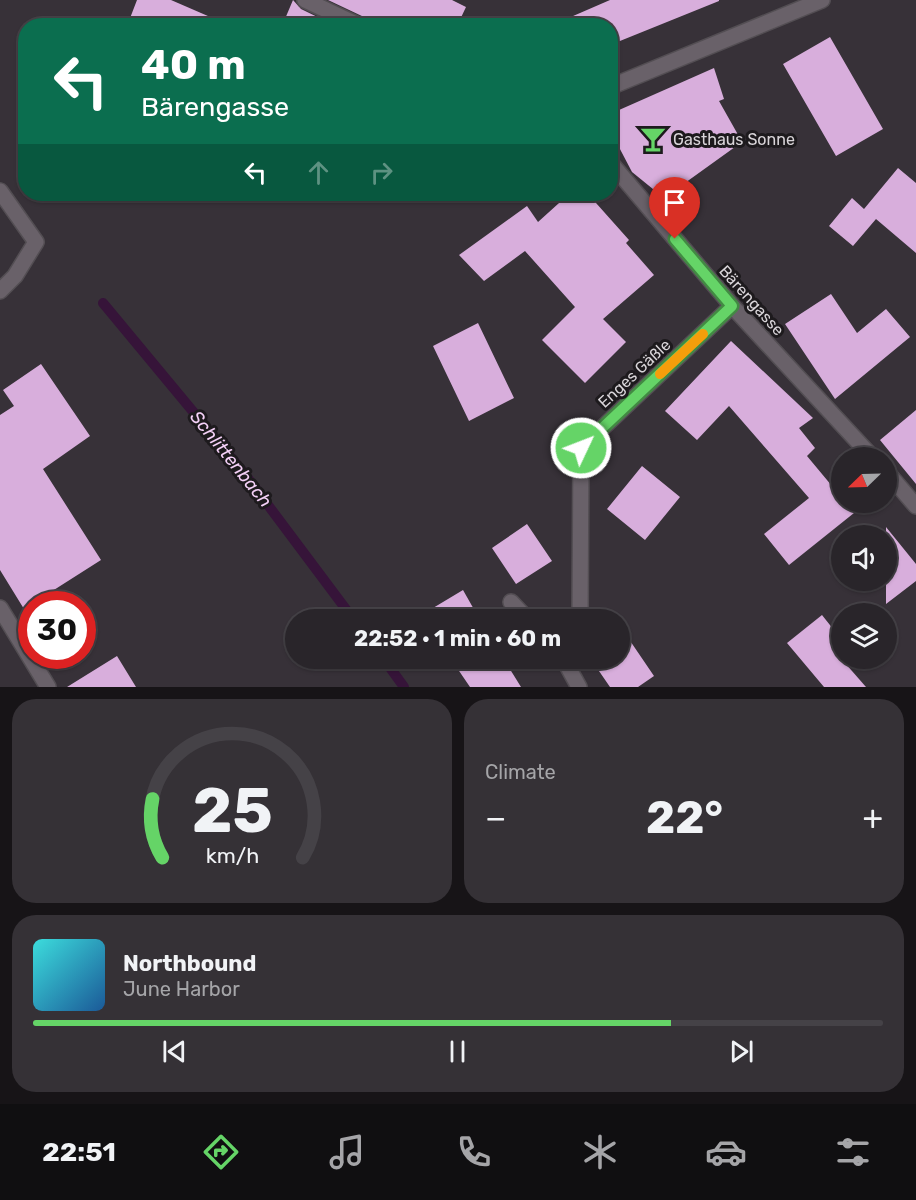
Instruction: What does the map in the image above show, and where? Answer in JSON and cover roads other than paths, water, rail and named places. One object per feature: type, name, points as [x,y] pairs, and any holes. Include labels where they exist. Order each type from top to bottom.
[{"type":"street","points":[[304,0],[343,18]]},
{"type":"street","points":[[618,84],[822,0]]},
{"type":"street","name":"Bärengasse","points":[[618,171],[732,306],[863,447]]},
{"type":"street","points":[[0,191],[36,242],[15,276],[0,291]]},
{"type":"street","name":"Enges Gäßle","points":[[580,609],[581,448],[732,306]]},
{"type":"street","points":[[897,484],[916,507]]},
{"type":"street","points":[[511,602],[518,609]]},
{"type":"street","points":[[0,608],[48,687]]},
{"type":"street","points":[[569,669],[579,687]]},
{"type":"waterway","name":"Schlittenbach","points":[[103,303],[244,473],[346,609]]},
{"type":"waterway","name":"Schlittenbach","points":[[391,669],[404,687]]},
{"type":"place","name":"Gasthaus Sonne","points":[[653,139]]}]
